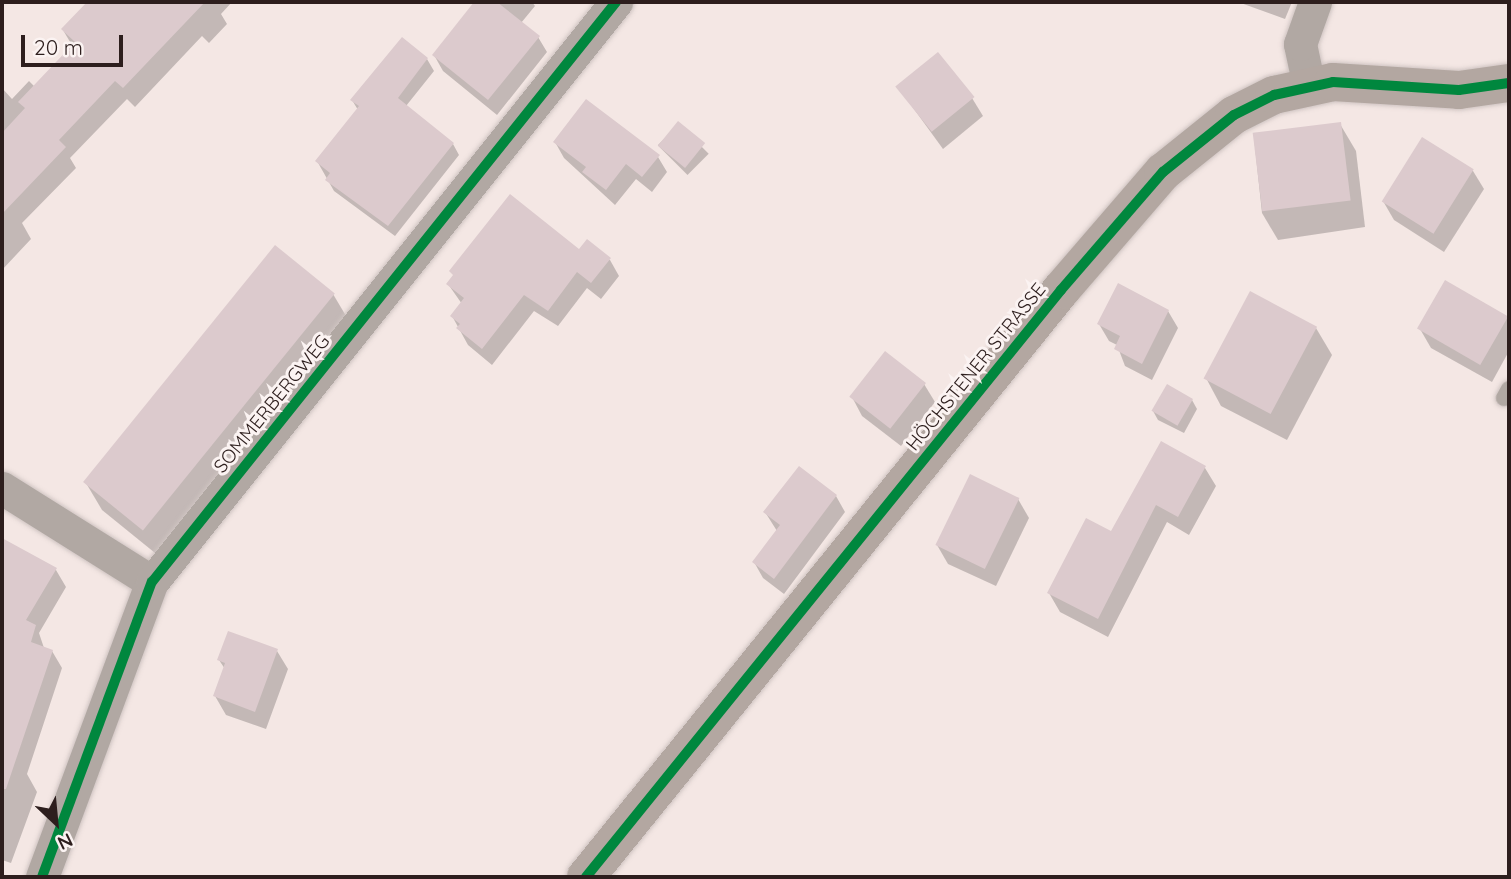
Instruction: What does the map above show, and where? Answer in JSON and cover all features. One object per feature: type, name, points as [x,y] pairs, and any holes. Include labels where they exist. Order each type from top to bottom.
[{"type":"main road","name":"HÖCHSTENER STRASSE","points":[[586,877],[1134,202],[1163,172],[1234,115],[1274,95],[1333,82],[1459,90],[1509,83]]},
{"type":"street","points":[[1309,86],[1300,44],[1315,2]]},
{"type":"street","name":"SOMMERBERGWEG","points":[[42,877],[152,582],[610,4]]},
{"type":"street","points":[[2,488],[152,582]]},
{"type":"building","points":[[87,2],[205,2],[123,88],[115,81],[59,140],[66,147],[2,214],[2,133],[25,108],[18,102],[75,42],[61,29]]},
{"type":"building","points":[[474,2],[497,2],[540,36],[488,100],[432,55]]},
{"type":"building","points":[[402,37],[428,58],[398,98],[454,143],[388,226],[325,180],[330,173],[315,161],[359,106],[350,100]]},
{"type":"building","points":[[938,52],[975,97],[932,132],[895,87]]},
{"type":"building","points":[[586,99],[660,155],[642,177],[626,164],[606,190],[582,172],[586,167],[553,142]]},
{"type":"building","points":[[678,121],[705,143],[685,168],[658,146]]},
{"type":"building","points":[[1341,122],[1351,200],[1262,211],[1253,133]]},
{"type":"building","points":[[1422,137],[1474,169],[1433,234],[1382,201]]},
{"type":"building","points":[[510,194],[579,249],[587,239],[611,258],[591,283],[577,272],[548,311],[524,295],[482,349],[456,328],[460,324],[450,316],[464,298],[446,284],[453,275],[449,271]]},
{"type":"building","points":[[275,245],[335,293],[143,530],[83,482]]},
{"type":"building","points":[[1445,280],[1508,316],[1480,365],[1417,328]]},
{"type":"building","points":[[1118,283],[1169,310],[1142,364],[1114,349],[1120,336],[1097,324]]},
{"type":"building","points":[[1250,291],[1317,327],[1271,414],[1204,378]]},
{"type":"building","points":[[885,351],[926,383],[890,429],[849,397]]},
{"type":"building","points":[[1167,384],[1193,399],[1177,426],[1152,411]]},
{"type":"building","points":[[1161,441],[1206,466],[1178,517],[1156,505],[1098,619],[1047,593],[1086,518],[1111,531]]},
{"type":"building","points":[[799,466],[837,495],[774,579],[752,562],[780,525],[763,512]]},
{"type":"building","points":[[970,474],[1019,498],[985,569],[935,545]]},
{"type":"building","points":[[2,538],[57,568],[26,620],[36,625],[31,642],[53,650],[6,789],[2,789]]},
{"type":"building","points":[[228,631],[278,649],[255,712],[213,696],[225,663],[217,660]]},
{"type":"cycle path","points":[[42,877],[152,582],[616,2]]},
{"type":"cycle path","points":[[586,877],[1061,290],[1163,172],[1234,115],[1274,95],[1333,82],[1459,90],[1509,83]]}]
